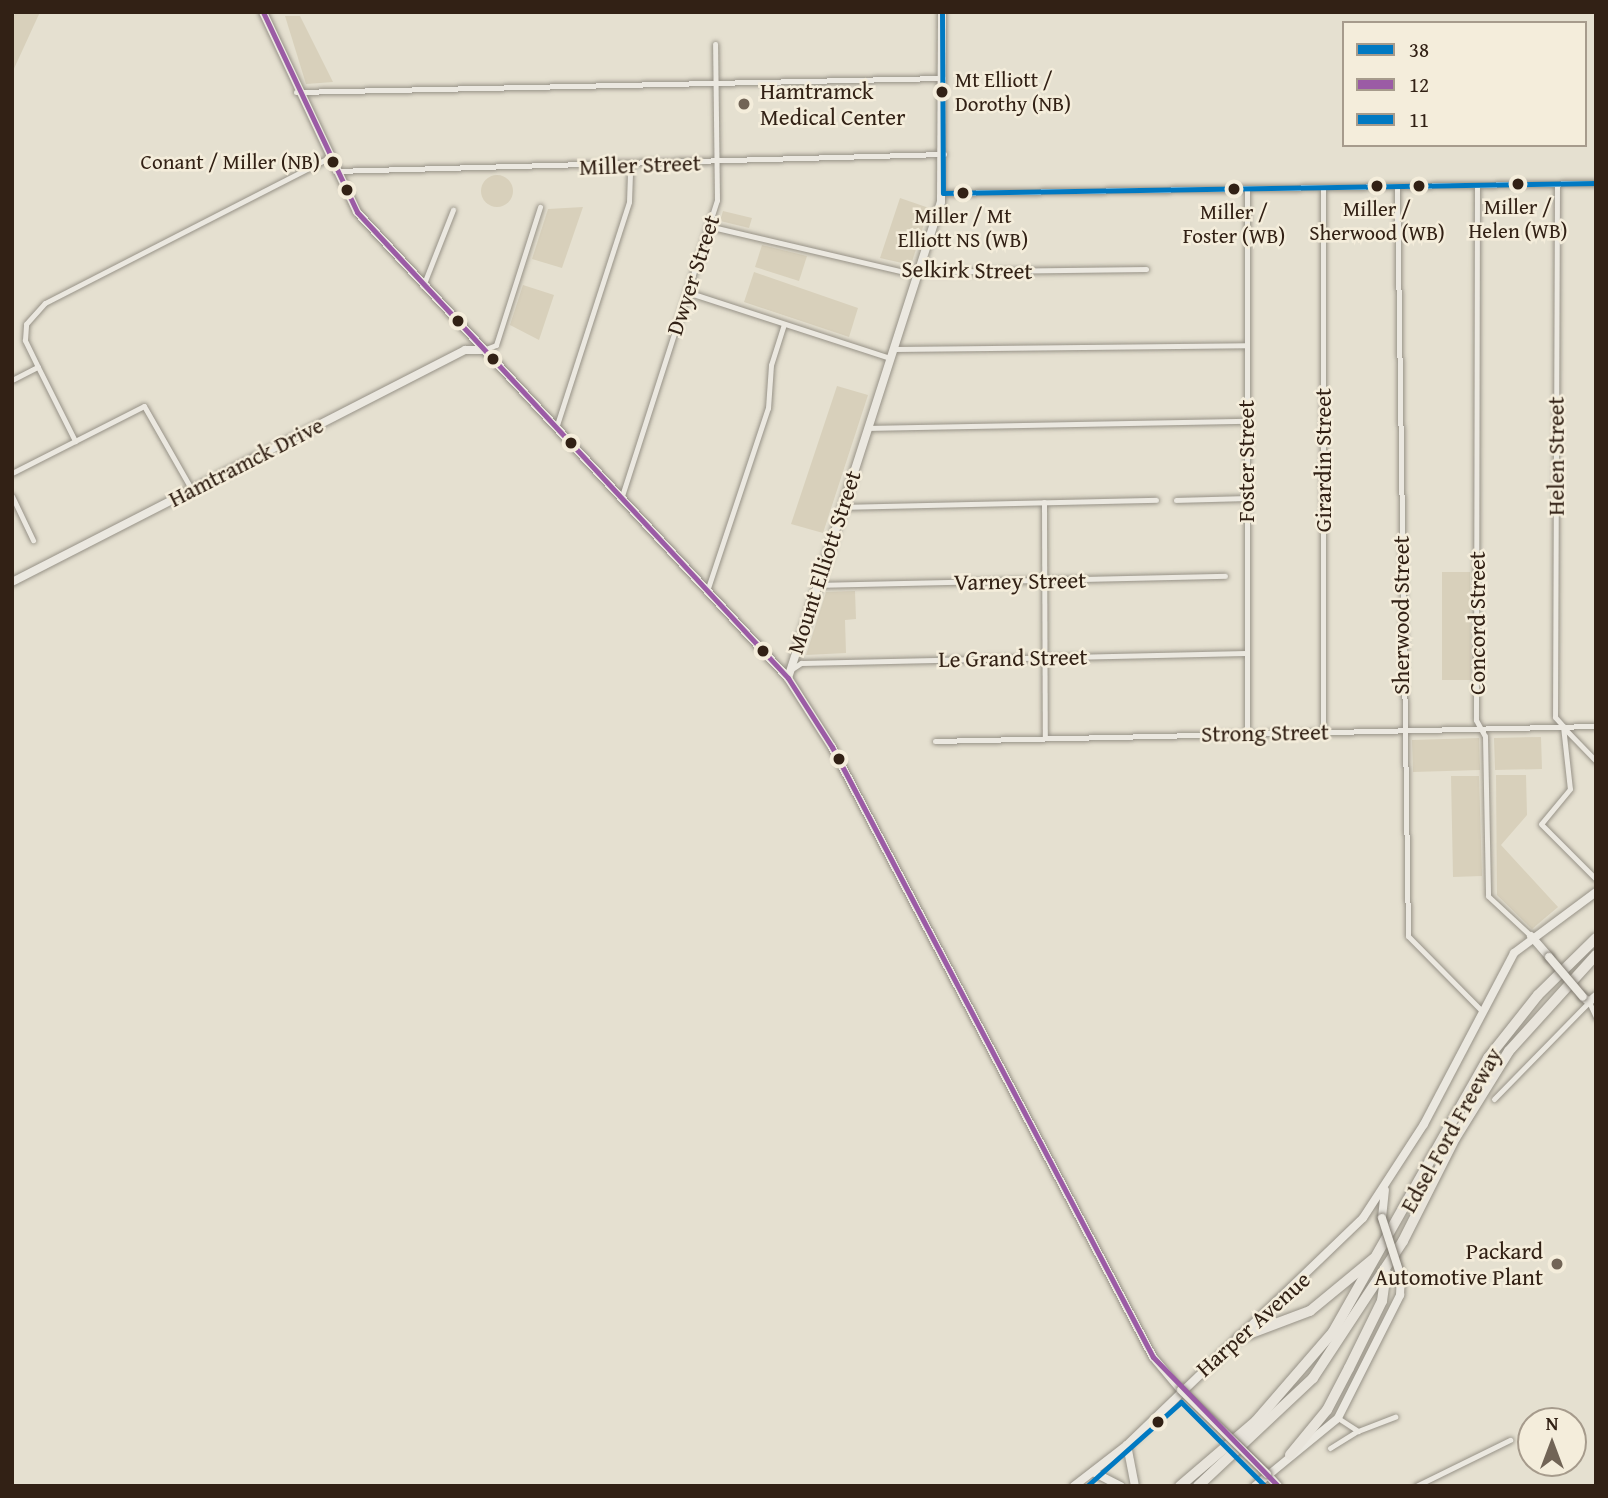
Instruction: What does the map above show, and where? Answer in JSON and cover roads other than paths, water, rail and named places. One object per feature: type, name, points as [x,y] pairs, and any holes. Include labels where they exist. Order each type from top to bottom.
[{"type":"highway","name":"Edsel Ford Freeway","points":[[1180,1486],[1256,1421],[1306,1365],[1388,1243],[1488,1058],[1538,995],[1596,938]]},
{"type":"highway","name":"Edsel Ford Freeway","points":[[1198,1486],[1313,1378],[1387,1267],[1509,1051],[1596,955]]},
{"type":"highway","points":[[1238,1338],[1310,1311],[1345,1288],[1388,1243]]},
{"type":"highway","points":[[1290,1455],[1327,1410],[1349,1368],[1382,1301],[1387,1267]]},
{"type":"main road","points":[[263,12],[296,92],[357,212],[788,678]]},
{"type":"main road","name":"Mount Elliott Street","points":[[942,12],[943,193],[788,678],[832,747],[1153,1357],[1181,1391],[1278,1486]]},
{"type":"main road","name":"Hamtramck Drive","points":[[12,582],[465,350],[483,350]]},
{"type":"main road","name":"Harper Avenue","points":[[1074,1486],[1127,1445],[1366,1214],[1390,1180],[1514,953],[1531,936],[1596,892]]},
{"type":"main road","name":"Concord Street","points":[[1531,936],[1589,998]]},
{"type":"main road","name":"Harper Avenue","points":[[1255,1486],[1338,1418],[1400,1294],[1401,1277],[1382,1218],[1390,1180]]},
{"type":"main road","points":[[1366,1214],[1382,1218]]},
{"type":"main road","points":[[1127,1445],[1134,1484]]},
{"type":"main road","points":[[1093,1472],[1121,1486]]},
{"type":"street","name":"Dwyer Street","points":[[621,499],[717,200],[715,44]]},
{"type":"street","points":[[296,92],[943,78]]},
{"type":"street","name":"Miller Street","points":[[335,172],[944,155]]},
{"type":"street","points":[[75,441],[25,340],[26,324],[45,303],[328,158]]},
{"type":"street","points":[[556,428],[629,202],[630,165]]},
{"type":"street","points":[[943,193],[1596,183]]},
{"type":"street","name":"Helen Street","points":[[1557,184],[1555,717],[1563,726],[1570,789],[1541,824],[1596,879]]},
{"type":"street","name":"Concord Street","points":[[1477,185],[1481,728],[1488,896],[1531,936]]},
{"type":"street","name":"Sherwood Street","points":[[1397,186],[1401,730],[1408,939],[1483,1012]]},
{"type":"street","name":"Girardin Street","points":[[1323,187],[1323,732]]},
{"type":"street","name":"Foster Street","points":[[1247,188],[1247,733]]},
{"type":"street","points":[[483,350],[496,345],[540,207]]},
{"type":"street","points":[[423,286],[453,210]]},
{"type":"street","name":"Selkirk Street","points":[[708,226],[918,272],[1146,269]]},
{"type":"street","points":[[687,292],[890,358]]},
{"type":"street","points":[[707,591],[768,408],[771,365],[784,324]]},
{"type":"street","points":[[894,349],[1247,345]]},
{"type":"street","points":[[12,380],[38,367]]},
{"type":"street","points":[[12,472],[149,407],[192,490]]},
{"type":"street","points":[[867,428],[1247,421]]},
{"type":"street","points":[[12,496],[33,540]]},
{"type":"street","points":[[1176,500],[1246,498]]},
{"type":"street","points":[[841,507],[1156,500]]},
{"type":"street","points":[[1044,502],[1045,737]]},
{"type":"street","name":"Varney Street","points":[[816,585],[1225,576]]},
{"type":"street","name":"Le Grand Street","points":[[788,678],[800,663],[1246,653]]},
{"type":"street","points":[[1563,726],[1596,761]]},
{"type":"street","name":"Strong Street","points":[[935,741],[1596,726]]},
{"type":"street","points":[[1494,1098],[1589,998]]},
{"type":"street","name":"Concord Street","points":[[1589,998],[1596,1017]]},
{"type":"street","points":[[1330,1448],[1357,1431],[1395,1416]]},
{"type":"street","points":[[1338,1418],[1357,1431]]},
{"type":"street","points":[[1416,1486],[1510,1440]]},
{"type":"place","name":"Mt Elliott / Dorothy (NB)","points":[[942,92]]},
{"type":"place","name":"Hamtramck Medical Center","points":[[744,104]]},
{"type":"place","name":"Conant / Miller (NB)","points":[[333,162]]},
{"type":"place","name":"Miller / Helen (WB)","points":[[1518,184]]},
{"type":"place","name":"Miller / Sherwood (WB)","points":[[1377,186]]},
{"type":"place","name":"Miller / Foster (WB)","points":[[1234,189]]},
{"type":"place","name":"Miller / Mt Elliott NS (WB)","points":[[963,193]]},
{"type":"place","name":"Packard Automotive Plant","points":[[1557,1264]]}]
